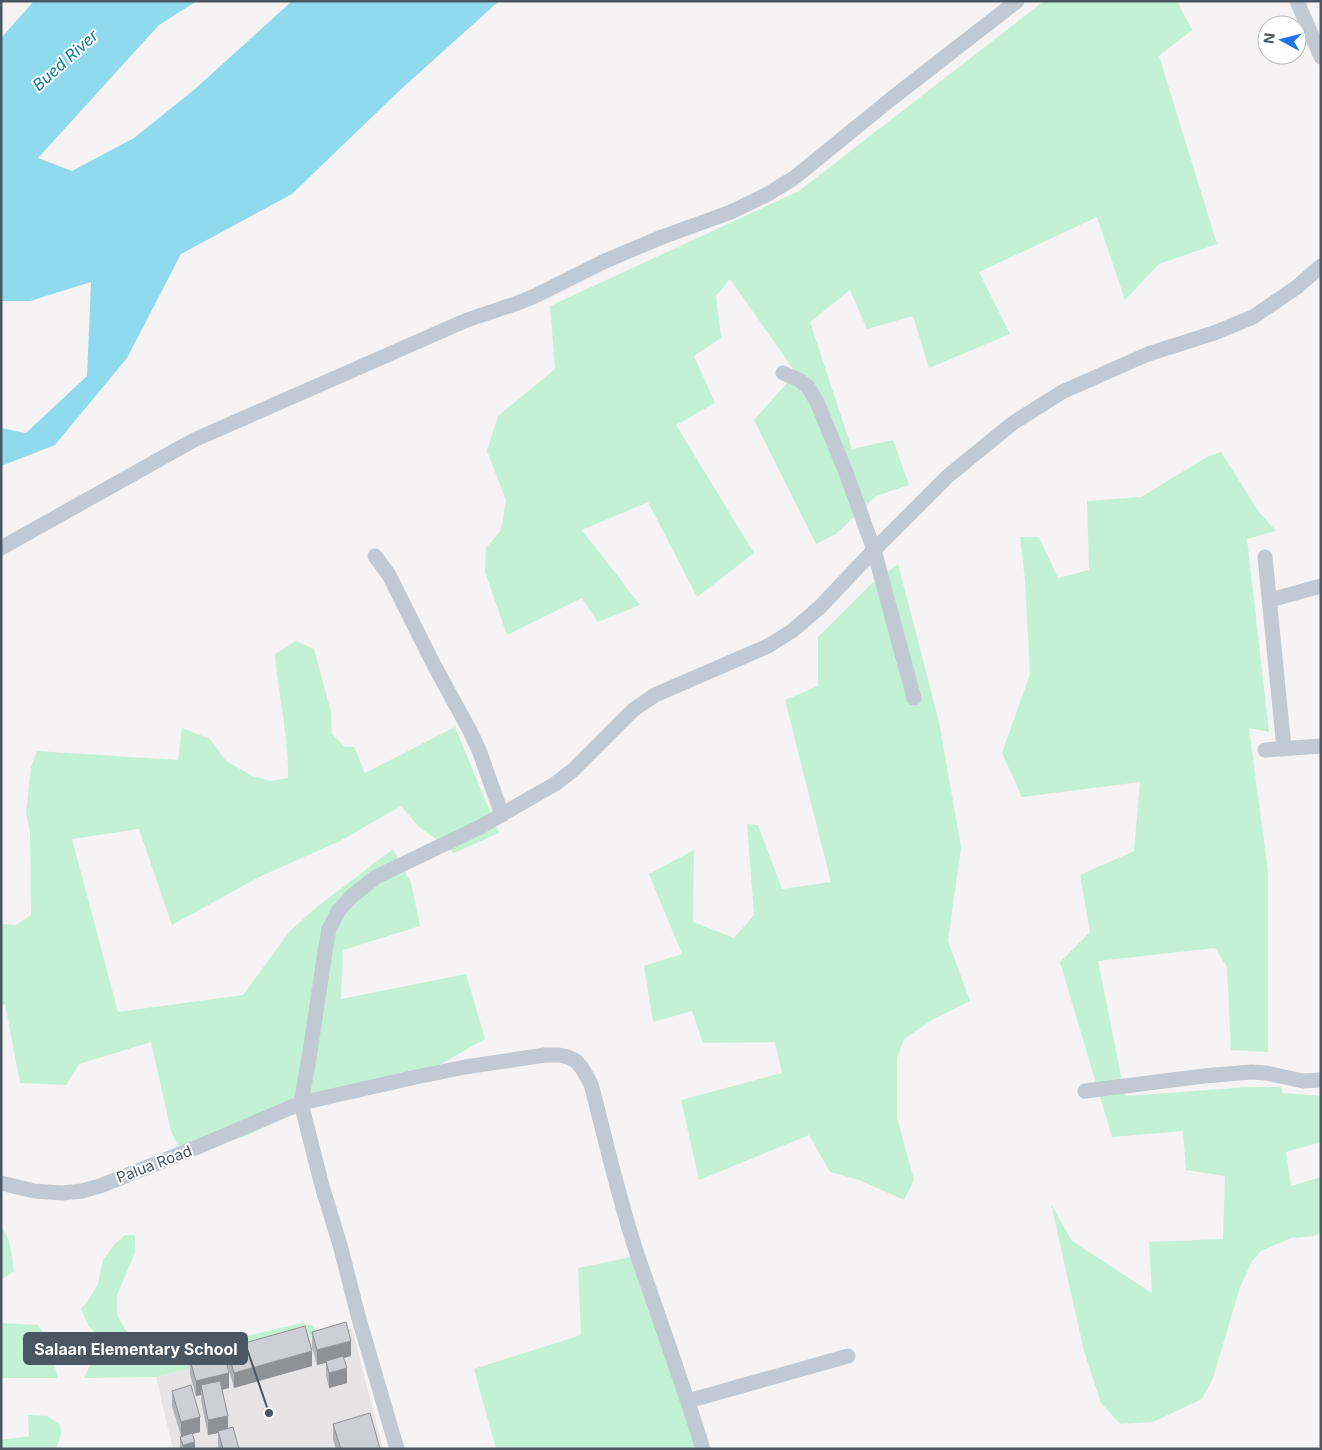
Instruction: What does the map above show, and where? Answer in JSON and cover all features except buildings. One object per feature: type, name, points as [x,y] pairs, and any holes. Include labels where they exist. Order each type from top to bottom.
[{"type":"street","points":[[1,548],[194,440],[467,320],[529,298],[606,261],[731,212],[766,195],[794,178],[1017,1]]},
{"type":"street","points":[[1297,1],[1321,56]]},
{"type":"street","points":[[397,1449],[319,1176],[301,1103],[324,952],[329,928],[339,910],[352,896],[376,876],[480,827],[555,784],[572,770],[633,710],[655,695],[768,646],[792,631],[820,607],[948,476],[1013,422],[1062,392],[1148,354],[1253,317],[1297,287],[1321,266]]},
{"type":"street","points":[[783,373],[808,387],[817,402],[845,470],[874,550],[914,698]]},
{"type":"street","points":[[375,556],[388,575],[469,729],[502,815]]},
{"type":"street","points":[[1265,557],[1284,748]]},
{"type":"street","points":[[1270,600],[1321,586]]},
{"type":"street","points":[[1265,750],[1321,746]]},
{"type":"street","name":"Palua Road","points":[[1,1183],[34,1191],[62,1193],[82,1191],[100,1186],[191,1150],[301,1103],[416,1077],[482,1065],[545,1055],[568,1057],[576,1061],[582,1068],[591,1084],[618,1194],[703,1449]]},
{"type":"street","points":[[1085,1091],[1251,1072],[1266,1072],[1303,1081],[1321,1080]]},
{"type":"street","points":[[688,1401],[848,1356]]},
{"type":"shaded area","points":[[352,1328],[383,1449],[173,1449],[156,1377]]},
{"type":"green space","points":[[1044,1],[1177,1],[1192,30],[1159,56],[1217,244],[1159,264],[1125,300],[1097,217],[979,272],[1010,334],[929,368],[913,316],[867,329],[850,290],[810,322],[852,449],[893,440],[909,485],[876,496],[836,534],[816,544],[754,420],[796,373],[730,279],[716,296],[721,338],[694,356],[715,403],[676,425],[754,553],[697,597],[648,502],[582,530],[640,605],[598,622],[582,598],[507,635],[485,572],[486,548],[501,530],[506,500],[487,451],[498,416],[555,369],[550,306],[799,191]]},
{"type":"green space","points":[[1221,452],[1259,512],[1276,531],[1247,539],[1269,732],[1249,728],[1268,872],[1268,1052],[1231,1050],[1227,967],[1215,948],[1098,961],[1125,1096],[1249,1087],[1281,1087],[1283,1093],[1321,1096],[1321,1142],[1286,1152],[1291,1186],[1321,1177],[1321,1232],[1314,1236],[1291,1238],[1261,1251],[1252,1261],[1240,1287],[1213,1378],[1202,1399],[1153,1422],[1120,1424],[1101,1403],[1084,1351],[1051,1204],[1072,1241],[1152,1293],[1149,1242],[1223,1239],[1225,1176],[1186,1170],[1183,1131],[1112,1137],[1060,962],[1090,932],[1080,875],[1134,851],[1140,782],[1022,797],[1002,753],[1030,674],[1025,580],[1020,537],[1039,537],[1058,578],[1089,570],[1087,501],[1141,497],[1207,457]]},
{"type":"green space","points":[[898,564],[939,722],[961,847],[948,941],[970,1001],[932,1020],[904,1039],[897,1058],[897,1118],[914,1180],[904,1200],[859,1180],[830,1172],[809,1135],[699,1180],[681,1100],[782,1073],[775,1042],[703,1043],[692,1011],[653,1022],[644,966],[682,954],[649,874],[694,850],[693,922],[734,938],[754,915],[747,824],[758,825],[782,889],[831,882],[785,700],[818,686],[818,637],[869,586]]},
{"type":"green space","points":[[296,641],[314,649],[331,712],[332,734],[345,747],[354,747],[365,773],[455,727],[499,833],[454,853],[418,826],[401,806],[340,841],[261,876],[172,925],[139,829],[72,839],[118,1012],[243,995],[290,931],[318,906],[393,849],[411,883],[420,926],[343,950],[341,999],[466,974],[485,1039],[397,1089],[324,1103],[243,1137],[178,1146],[171,1131],[151,1042],[79,1064],[66,1085],[20,1083],[5,1004],[1,1005],[1,924],[16,925],[31,915],[30,832],[26,813],[31,767],[37,751],[178,760],[182,728],[210,739],[226,761],[252,776],[271,781],[288,778],[287,747],[275,654]]},
{"type":"green space","points":[[1,1227],[9,1242],[14,1271],[1,1280]]},
{"type":"green space","points":[[125,1235],[135,1235],[135,1253],[117,1295],[117,1315],[125,1329],[136,1342],[149,1350],[171,1357],[302,1323],[313,1326],[317,1336],[156,1377],[84,1378],[97,1350],[97,1335],[88,1325],[81,1309],[98,1284],[103,1260],[114,1245]]},
{"type":"green space","points":[[641,1254],[705,1449],[496,1449],[474,1369],[581,1335],[578,1268]]},
{"type":"green space","points":[[1,1323],[38,1325],[46,1336],[58,1378],[1,1378]]},
{"type":"green space","points":[[28,1415],[47,1416],[60,1425],[61,1434],[56,1449],[1,1449],[1,1440],[29,1436]]},
{"type":"water","name":"Bued River","points":[[34,1],[197,1],[159,25],[38,158],[72,171],[134,138],[195,89],[292,1],[499,1],[399,91],[292,194],[181,254],[127,358],[55,445],[1,466],[1,428],[26,433],[87,376],[91,282],[30,301],[1,301],[1,38]]},
{"type":"place","name":"Salaan Elementary School","points":[[269,1413]]}]
